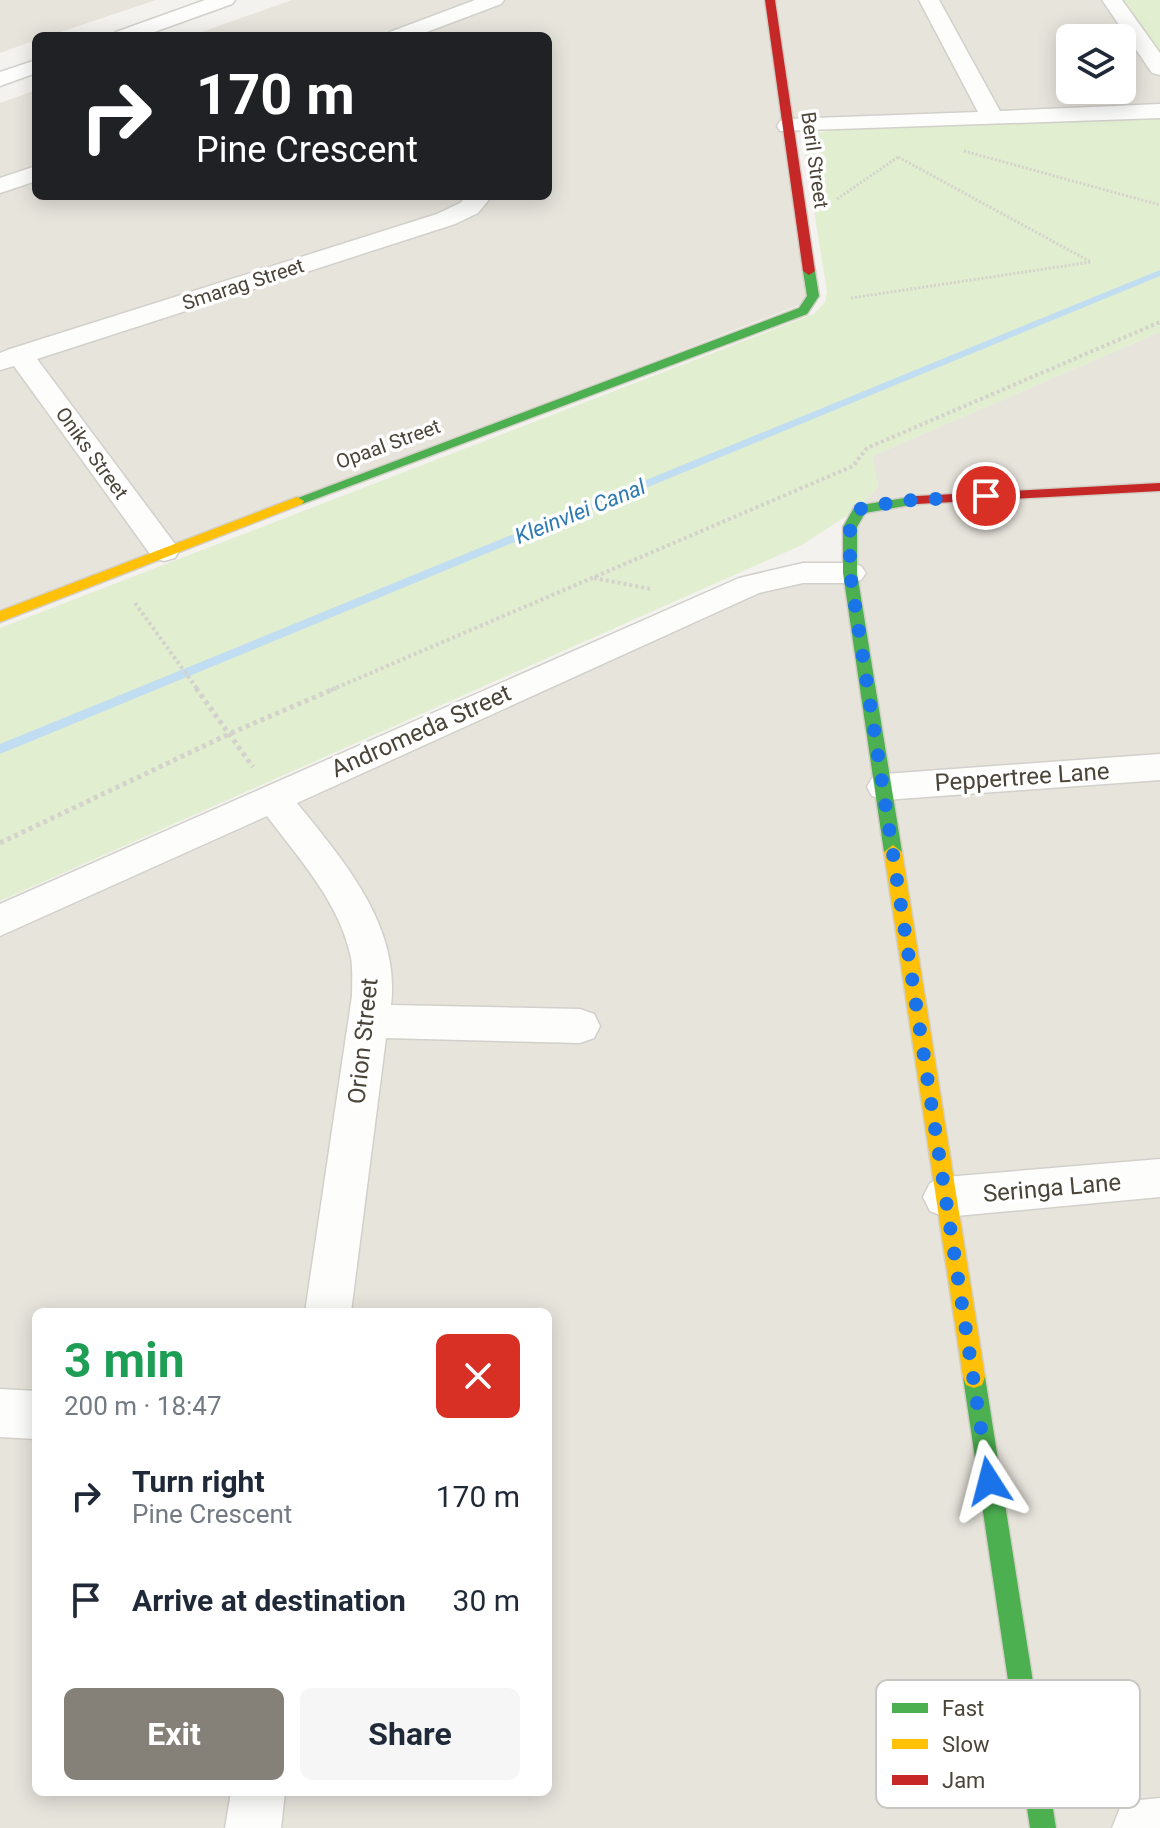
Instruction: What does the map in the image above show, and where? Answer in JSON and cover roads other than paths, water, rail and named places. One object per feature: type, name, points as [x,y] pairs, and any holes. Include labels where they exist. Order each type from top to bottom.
[{"type":"street","points":[[134,32],[225,0]]},
{"type":"street","points":[[414,32],[494,0]]},
{"type":"street","name":"Beril Street","points":[[770,0],[813,296],[810,304],[792,316]]},
{"type":"street","points":[[929,0],[993,118]]},
{"type":"street","points":[[1112,0],[1160,68]]},
{"type":"street","points":[[0,79],[32,67]]},
{"type":"street","points":[[788,126],[925,131],[993,118],[1160,111]]},
{"type":"street","points":[[0,186],[32,174]]},
{"type":"street","name":"Smarag Street","points":[[10,358],[446,219],[469,208],[476,200]]},
{"type":"street","name":"Opaal Street","points":[[0,617],[164,551],[792,316]]},
{"type":"street","name":"Oniks Street","points":[[10,358],[164,551]]},
{"type":"street","points":[[1020,1680],[850,573],[850,527],[860,509],[899,501],[1160,487]]},
{"type":"street","name":"Andromeda Street","points":[[0,921],[750,585],[803,573],[850,573]]},
{"type":"street","name":"Peppertree Lane","points":[[885,787],[1160,767]]},
{"type":"street","name":"Orion Street","points":[[273,798],[337,883],[356,915],[370,958],[372,996],[329,1308]]},
{"type":"street","points":[[369,1021],[580,1026]]},
{"type":"street","name":"Seringa Lane","points":[[945,1197],[1160,1178]]},
{"type":"street","points":[[0,1413],[32,1415]]},
{"type":"street","points":[[253,1828],[257,1796]]},
{"type":"street","points":[[1040,1808],[1043,1828]]},
{"type":"street","points":[[1140,1828],[1160,1826]]},
{"type":"waterway","name":"Kleinvlei Canal","points":[[0,749],[1160,273]]}]
